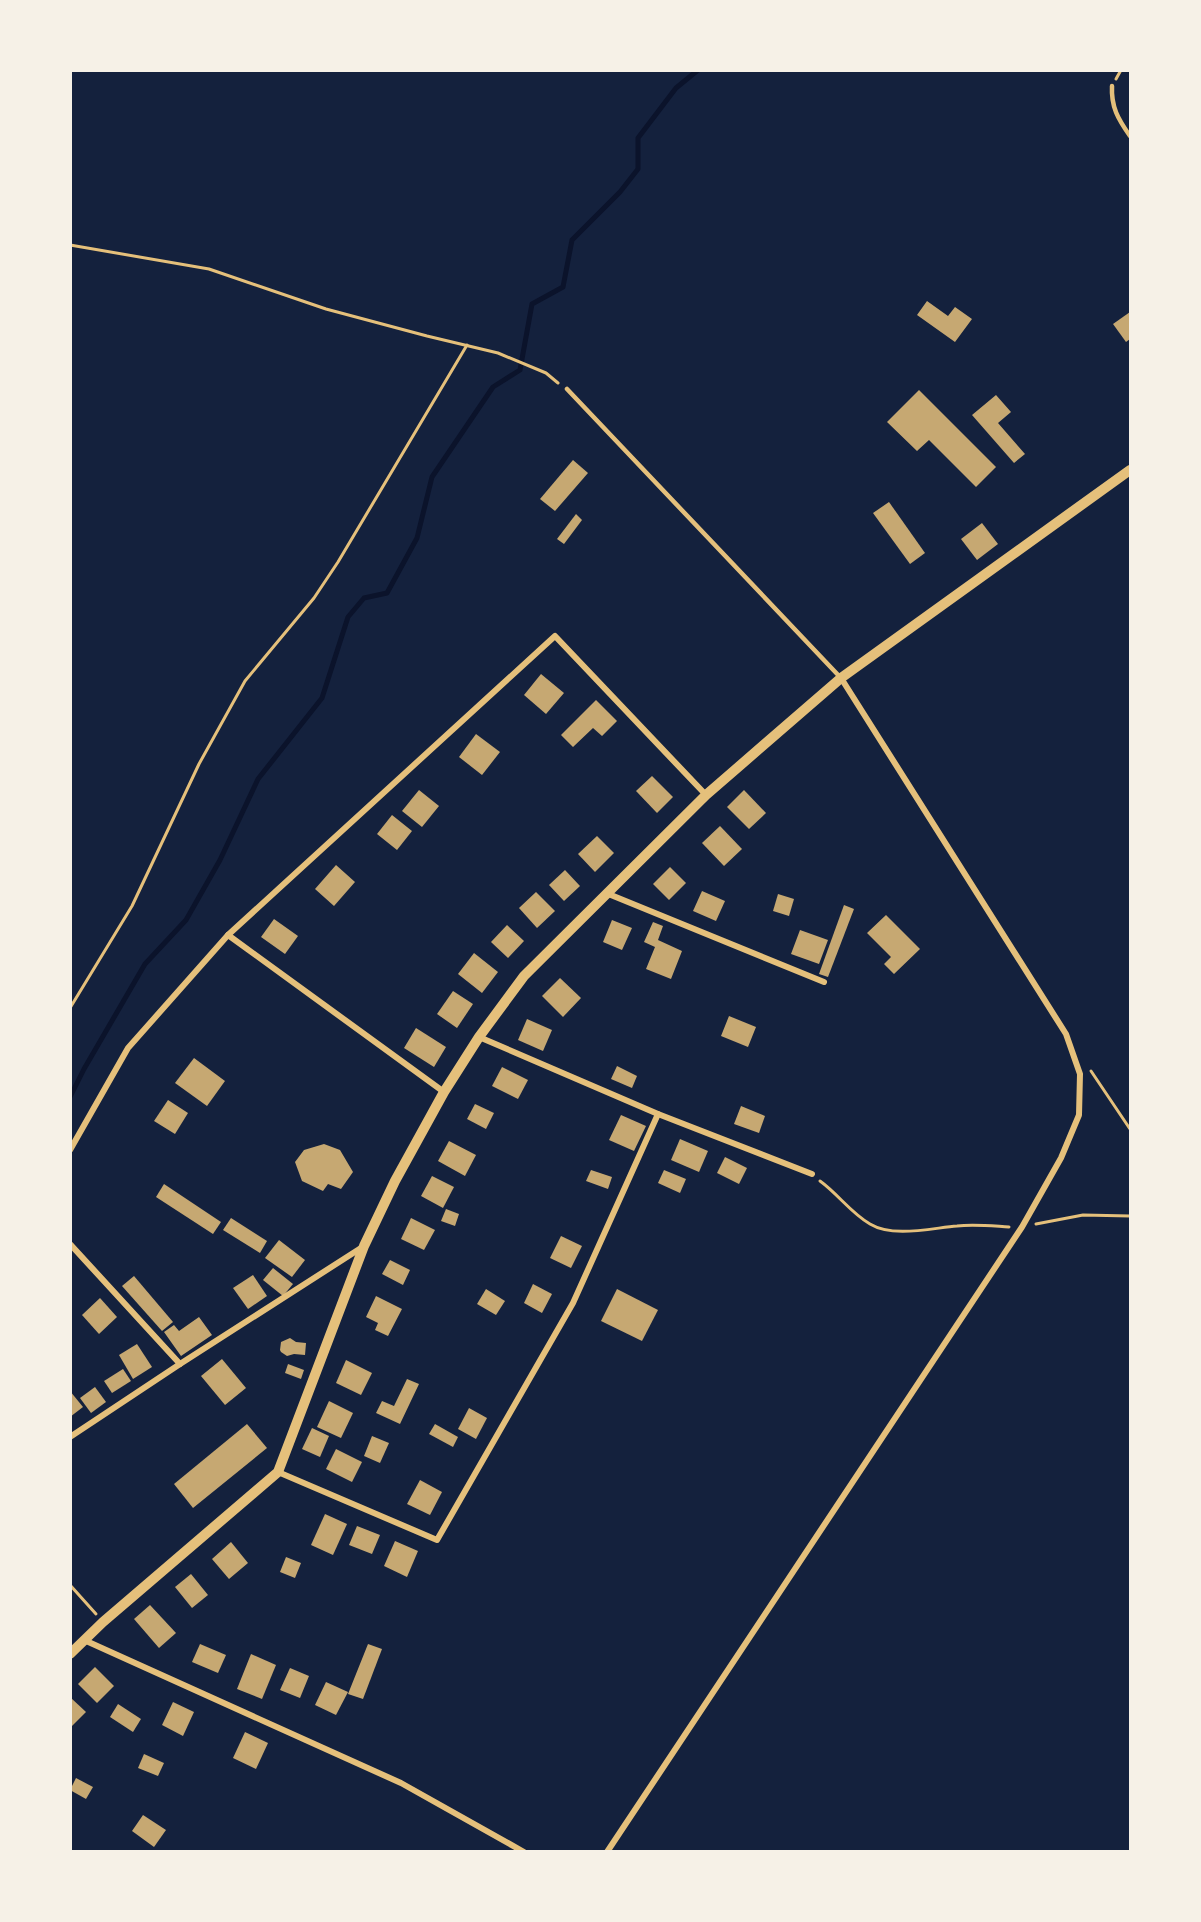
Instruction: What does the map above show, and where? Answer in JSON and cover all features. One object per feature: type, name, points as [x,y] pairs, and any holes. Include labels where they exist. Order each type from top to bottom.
[{"type":"street","points":[[70,1654],[103,1622],[278,1472],[364,1246],[395,1181],[444,1092],[479,1038],[524,976],[706,795],[841,678],[1131,470]]},
{"type":"street","points":[[70,1150],[128,1048],[228,935],[555,636],[706,795]]},
{"type":"street","points":[[607,1851],[1022,1227],[1061,1158],[1079,1115],[1080,1074],[1066,1034],[841,678]]},
{"type":"street","points":[[606,893],[824,982]]},
{"type":"street","points":[[228,935],[444,1092]]},
{"type":"street","points":[[479,1038],[658,1114],[812,1174]]},
{"type":"street","points":[[278,1472],[437,1540],[573,1303],[658,1114]]},
{"type":"street","points":[[70,1244],[180,1364]]},
{"type":"street","points":[[70,1437],[364,1246]]},
{"type":"street","points":[[84,1640],[401,1783],[524,1851]]},
{"type":"lane","points":[[1112,86],[1112,100],[1117,117],[1131,136]]},
{"type":"lane","points":[[567,389],[841,678]]},
{"type":"path","points":[[70,245],[209,269],[326,309],[498,352],[546,373],[567,389]]},
{"type":"path","points":[[70,1008],[132,906],[199,764],[245,681],[314,598],[338,562],[467,345]]},
{"type":"path","points":[[1086,1063],[1131,1129]]},
{"type":"path","points":[[812,1174],[872,1226],[890,1230],[922,1231],[959,1226],[1022,1227],[1083,1215],[1131,1216]]},
{"type":"path","points":[[70,1585],[103,1622]]},
{"type":"building","points":[[927,301],[948,316],[955,307],[972,319],[955,342],[917,315]]},
{"type":"building","points":[[1130,312],[1130,339],[1126,342],[1113,324]]},
{"type":"building","points":[[919,390],[996,467],[976,487],[929,440],[917,451],[887,422]]},
{"type":"building","points":[[996,395],[1011,412],[998,423],[1025,454],[1014,463],[972,415]]},
{"type":"building","points":[[573,460],[588,473],[555,511],[540,499]]},
{"type":"building","points":[[889,502],[925,553],[910,564],[873,513]]},
{"type":"building","points":[[576,514],[582,520],[564,544],[557,539]]},
{"type":"building","points":[[982,523],[998,544],[977,560],[961,539]]},
{"type":"building","points":[[541,674],[564,693],[546,714],[524,695]]},
{"type":"building","points":[[596,700],[617,721],[602,736],[593,728],[573,747],[561,735]]},
{"type":"building","points":[[476,734],[500,752],[482,775],[459,757]]},
{"type":"building","points":[[652,776],[673,797],[657,813],[636,791]]},
{"type":"building","points":[[419,790],[439,806],[422,827],[402,811]]},
{"type":"building","points":[[744,790],[766,813],[749,829],[727,807]]},
{"type":"building","points":[[392,815],[412,831],[397,850],[377,834]]},
{"type":"building","points":[[720,826],[742,849],[724,866],[702,843]]},
{"type":"building","points":[[597,836],[614,853],[595,872],[578,854]]},
{"type":"building","points":[[336,865],[355,882],[334,906],[315,889]]},
{"type":"building","points":[[670,867],[686,883],[669,900],[653,884]]},
{"type":"building","points":[[565,870],[580,886],[564,901],[549,885]]},
{"type":"building","points":[[702,891],[725,901],[716,921],[693,911]]},
{"type":"building","points":[[536,892],[555,911],[537,928],[519,908]]},
{"type":"building","points":[[778,894],[794,899],[789,916],[773,911]]},
{"type":"building","points":[[844,905],[854,909],[828,977],[819,974]]},
{"type":"building","points":[[886,915],[920,949],[894,974],[884,964],[891,957],[867,933]]},
{"type":"building","points":[[274,919],[298,936],[285,954],[261,937]]},
{"type":"building","points":[[612,920],[632,928],[622,950],[603,942]]},
{"type":"building","points":[[653,922],[663,926],[658,940],[682,951],[671,979],[646,969],[655,947],[644,942]]},
{"type":"building","points":[[507,925],[524,941],[508,958],[491,942]]},
{"type":"building","points":[[800,930],[828,940],[819,964],[791,954]]},
{"type":"building","points":[[474,953],[498,972],[482,993],[458,974]]},
{"type":"building","points":[[560,978],[581,998],[563,1017],[542,996]]},
{"type":"building","points":[[453,991],[473,1004],[457,1028],[437,1014]]},
{"type":"building","points":[[729,1016],[756,1027],[748,1047],[721,1036]]},
{"type":"building","points":[[527,1019],[552,1030],[543,1051],[518,1040]]},
{"type":"building","points":[[416,1028],[446,1047],[434,1067],[404,1048]]},
{"type":"building","points":[[194,1058],[225,1081],[207,1106],[175,1083]]},
{"type":"building","points":[[617,1066],[637,1076],[632,1088],[611,1079]]},
{"type":"building","points":[[502,1067],[528,1080],[518,1099],[492,1086]]},
{"type":"building","points":[[168,1100],[188,1113],[175,1134],[154,1121]]},
{"type":"building","points":[[475,1104],[494,1113],[486,1129],[467,1119]]},
{"type":"building","points":[[741,1106],[765,1116],[759,1133],[734,1124]]},
{"type":"building","points":[[621,1115],[646,1126],[634,1151],[609,1140]]},
{"type":"building","points":[[680,1139],[708,1151],[699,1172],[671,1160]]},
{"type":"building","points":[[449,1141],[476,1155],[465,1176],[438,1161]]},
{"type":"building","points":[[324,1144],[340,1150],[353,1172],[341,1189],[328,1184],[323,1191],[302,1181],[295,1162],[304,1150]]},
{"type":"building","points":[[725,1157],[747,1168],[739,1184],[717,1173]]},
{"type":"building","points":[[591,1170],[612,1177],[608,1189],[586,1181]]},
{"type":"building","points":[[664,1170],[686,1179],[680,1193],[658,1183]]},
{"type":"building","points":[[432,1176],[454,1187],[443,1208],[421,1196]]},
{"type":"building","points":[[164,1184],[221,1222],[213,1234],[156,1197]]},
{"type":"building","points":[[446,1209],[459,1214],[455,1226],[441,1221]]},
{"type":"building","points":[[231,1218],[267,1241],[260,1253],[223,1230]]},
{"type":"building","points":[[411,1218],[435,1230],[424,1250],[401,1239]]},
{"type":"building","points":[[561,1236],[582,1246],[571,1268],[550,1258]]},
{"type":"building","points":[[279,1240],[305,1260],[292,1277],[265,1258]]},
{"type":"building","points":[[390,1260],[410,1270],[403,1285],[382,1274]]},
{"type":"building","points":[[273,1268],[293,1284],[283,1296],[263,1280]]},
{"type":"building","points":[[253,1275],[267,1296],[248,1309],[233,1288]]},
{"type":"building","points":[[134,1276],[173,1322],[162,1331],[122,1286]]},
{"type":"building","points":[[533,1284],[552,1294],[542,1313],[524,1303]]},
{"type":"building","points":[[486,1289],[505,1301],[496,1315],[477,1304]]},
{"type":"building","points":[[617,1289],[658,1310],[642,1341],[601,1321]]},
{"type":"building","points":[[376,1296],[402,1309],[388,1336],[375,1330],[378,1323],[366,1317]]},
{"type":"building","points":[[100,1298],[117,1317],[99,1334],[82,1315]]},
{"type":"building","points":[[199,1317],[212,1335],[181,1356],[164,1332],[174,1325],[179,1331]]},
{"type":"building","points":[[290,1338],[296,1342],[306,1343],[305,1355],[287,1356],[281,1352],[281,1342]]},
{"type":"building","points":[[137,1344],[152,1367],[133,1379],[119,1355]]},
{"type":"building","points":[[222,1359],[246,1388],[225,1405],[201,1376]]},
{"type":"building","points":[[346,1360],[372,1373],[361,1395],[336,1383]]},
{"type":"building","points":[[288,1364],[304,1370],[301,1379],[285,1373]]},
{"type":"building","points":[[123,1369],[131,1381],[112,1393],[104,1381]]},
{"type":"building","points":[[407,1379],[419,1384],[400,1424],[376,1413],[382,1401],[394,1406]]},
{"type":"building","points":[[95,1387],[106,1402],[91,1413],[80,1398]]},
{"type":"building","points":[[70,1391],[83,1407],[70,1417]]},
{"type":"building","points":[[329,1401],[353,1413],[341,1438],[317,1427]]},
{"type":"building","points":[[469,1408],[487,1418],[476,1439],[458,1429]]},
{"type":"building","points":[[247,1424],[267,1448],[193,1508],[174,1484]]},
{"type":"building","points":[[435,1424],[458,1437],[453,1447],[429,1434]]},
{"type":"building","points":[[312,1428],[329,1436],[320,1457],[302,1449]]},
{"type":"building","points":[[372,1436],[389,1443],[380,1463],[364,1456]]},
{"type":"building","points":[[336,1449],[362,1462],[352,1482],[326,1469]]},
{"type":"building","points":[[420,1480],[442,1492],[430,1515],[407,1504]]},
{"type":"building","points":[[325,1514],[347,1524],[333,1555],[311,1545]]},
{"type":"building","points":[[357,1526],[380,1535],[372,1554],[349,1545]]},
{"type":"building","points":[[395,1541],[418,1551],[407,1577],[384,1566]]},
{"type":"building","points":[[231,1542],[248,1563],[229,1579],[212,1559]]},
{"type":"building","points":[[286,1557],[301,1563],[295,1578],[280,1572]]},
{"type":"building","points":[[191,1574],[208,1595],[192,1608],[175,1587]]},
{"type":"building","points":[[150,1605],[176,1633],[159,1648],[134,1619]]},
{"type":"building","points":[[200,1644],[226,1655],[218,1673],[192,1662]]},
{"type":"building","points":[[368,1644],[382,1649],[363,1699],[348,1694]]},
{"type":"building","points":[[251,1654],[276,1665],[262,1699],[237,1689]]},
{"type":"building","points":[[95,1667],[114,1686],[97,1703],[78,1684]]},
{"type":"building","points":[[290,1668],[309,1676],[300,1698],[280,1690]]},
{"type":"building","points":[[326,1682],[348,1692],[336,1715],[315,1705]]},
{"type":"building","points":[[70,1697],[86,1712],[70,1728]]},
{"type":"building","points":[[173,1702],[194,1712],[183,1736],[162,1725]]},
{"type":"building","points":[[118,1704],[141,1719],[133,1732],[110,1717]]},
{"type":"building","points":[[245,1732],[268,1743],[256,1769],[233,1758]]},
{"type":"building","points":[[144,1754],[164,1763],[158,1776],[138,1768]]},
{"type":"building","points":[[76,1778],[93,1787],[86,1799],[70,1790]]},
{"type":"building","points":[[143,1815],[166,1830],[154,1847],[132,1831]]},
{"type":"waterway","points":[[70,1097],[145,964],[186,920],[220,860],[258,779],[322,698],[348,617],[364,598],[387,593],[417,538],[432,477],[493,387],[520,370],[532,304],[563,287],[572,240],[620,192],[638,169],[638,138],[676,88],[698,70]]}]
